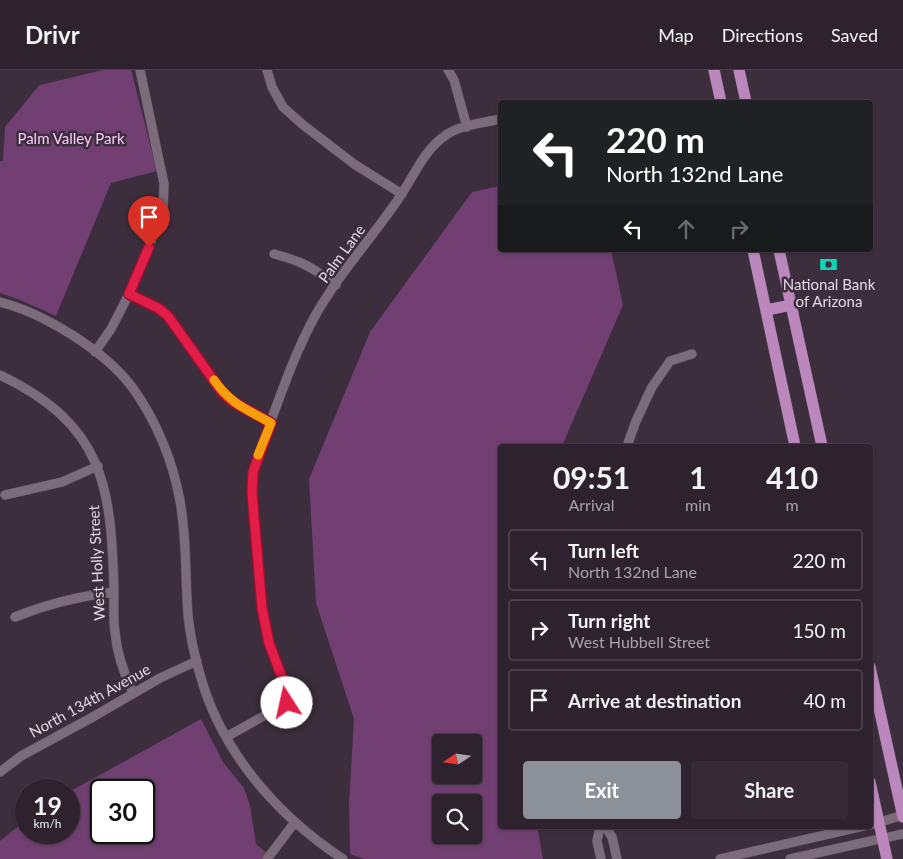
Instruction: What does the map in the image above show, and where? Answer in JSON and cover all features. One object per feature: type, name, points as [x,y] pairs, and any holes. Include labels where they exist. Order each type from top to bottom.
[{"type":"main road","points":[[714,70],[721,100]]},
{"type":"main road","points":[[739,70],[746,100]]},
{"type":"main road","points":[[754,252],[795,444]]},
{"type":"main road","points":[[779,252],[822,444]]},
{"type":"main road","points":[[767,310],[791,305]]},
{"type":"main road","points":[[873,681],[903,816]]},
{"type":"main road","points":[[874,824],[883,838],[887,859]]},
{"type":"street","points":[[95,352],[111,329],[129,294],[162,211],[164,184],[140,70]]},
{"type":"street","points":[[267,70],[272,87],[283,107],[354,164],[402,194]]},
{"type":"street","points":[[448,70],[454,80],[467,126]]},
{"type":"street","name":"Palm Lane","points":[[226,736],[287,703],[286,688],[269,643],[262,608],[252,493],[253,472],[301,346],[316,315],[402,194],[419,164],[434,145],[447,134],[467,126],[498,119]]},
{"type":"street","points":[[274,254],[297,260],[314,269],[336,285]]},
{"type":"street","points":[[129,294],[158,308],[168,316],[222,392],[233,402],[271,423]]},
{"type":"street","points":[[0,302],[26,311],[69,333],[95,352],[132,387],[149,416],[171,465],[180,503],[188,617],[201,679],[226,736],[258,784],[275,804],[315,840],[343,859]]},
{"type":"street","points":[[628,444],[652,387],[670,361],[692,354]]},
{"type":"street","name":"West Holly Street","points":[[0,375],[35,394],[59,412],[85,443],[98,466],[108,503],[112,533],[114,632],[118,654],[133,694]]},
{"type":"street","points":[[4,495],[62,482],[98,466]]},
{"type":"street","points":[[15,618],[35,609],[69,599],[114,592]]},
{"type":"street","name":"North 134th Avenue","points":[[0,772],[21,756],[160,678],[197,661]]},
{"type":"street","points":[[874,824],[903,816]]},
{"type":"street","points":[[267,859],[295,822]]},
{"type":"street","points":[[600,829],[598,841],[601,859]]},
{"type":"street","points":[[607,829],[612,837],[617,859]]},
{"type":"street","points":[[720,859],[851,829]]},
{"type":"street","points":[[790,859],[903,834]]},
{"type":"green space","name":"Palm Valley Park","points":[[103,70],[131,70],[157,171],[111,183],[56,316],[0,293],[0,161],[3,161],[5,127],[40,85]]},
{"type":"green space","points":[[498,186],[498,252],[611,252],[623,305],[563,444],[498,444],[498,829],[538,829],[543,859],[364,859],[350,854],[349,805],[354,719],[316,603],[309,479],[370,332],[472,192]]},
{"type":"green space","points":[[201,719],[223,762],[244,788],[250,806],[256,844],[274,859],[0,859],[0,841],[15,829],[15,844],[80,844],[80,786],[90,780],[90,844],[155,844],[155,779],[93,779]]},
{"type":"slow traffic","points":[[214,380],[222,392],[233,402],[271,423],[258,455]]},
{"type":"place","name":"National Bank of Arizona","points":[[829,264]]},
{"type":"route","points":[[149,247],[129,294],[158,308],[168,316],[222,392],[233,402],[271,423],[253,472],[252,493],[262,608],[269,643],[286,688],[287,703]]}]
